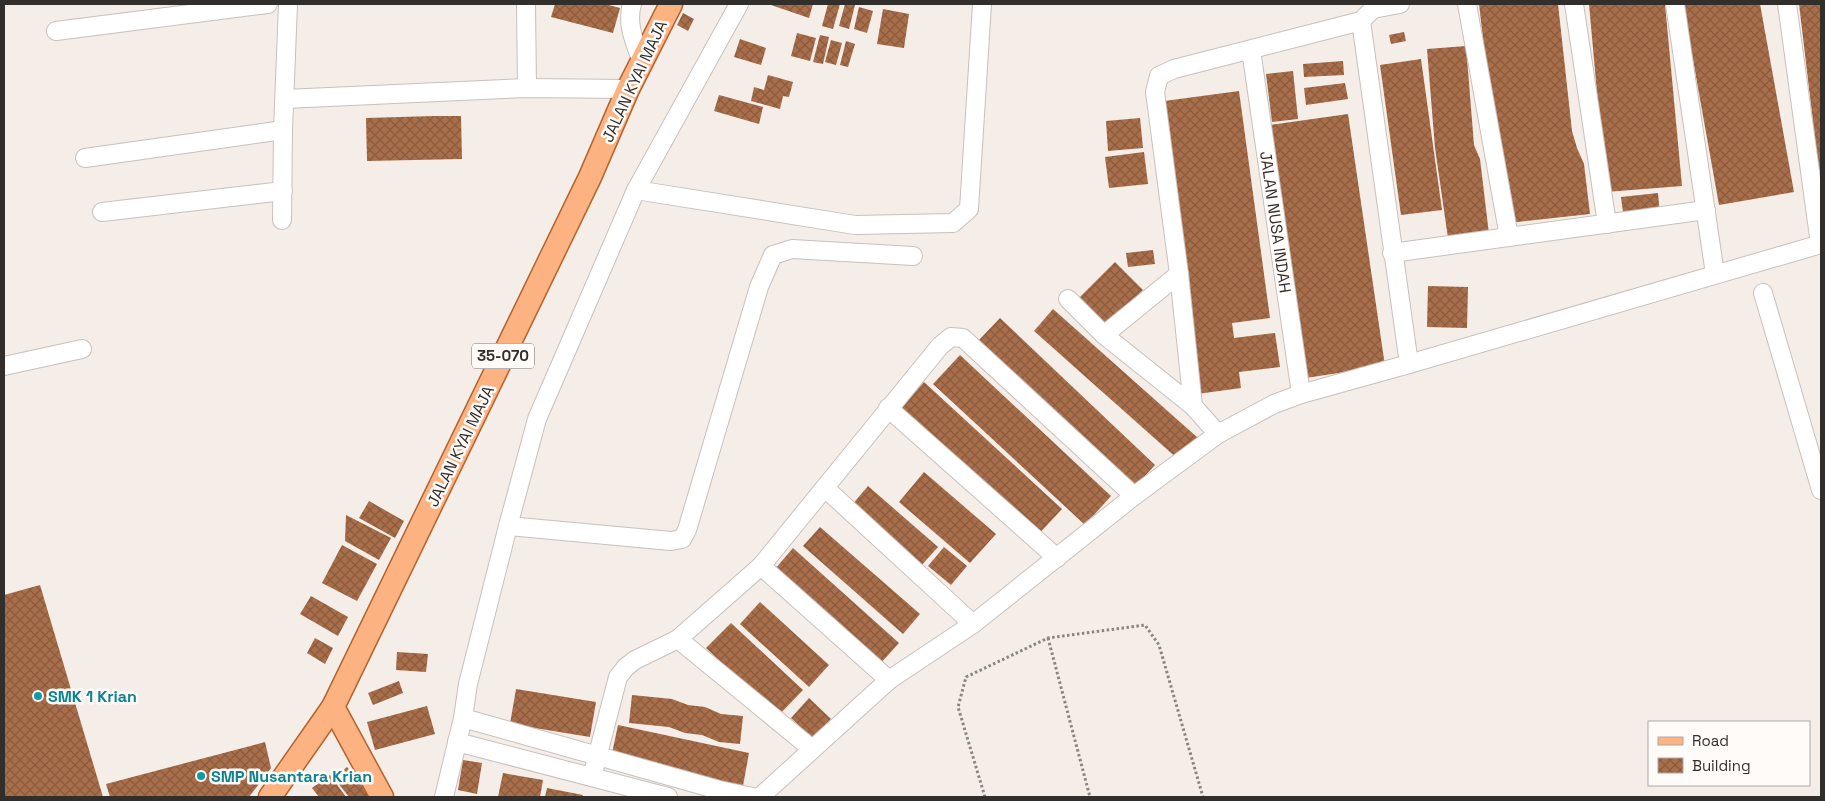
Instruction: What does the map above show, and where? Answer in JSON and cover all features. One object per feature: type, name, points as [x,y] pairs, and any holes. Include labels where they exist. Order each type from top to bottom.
[{"type":"main road","name":"JALAN KYAI MAJA","points":[[270,797],[333,707],[590,178],[628,89],[671,4]]},
{"type":"main road","points":[[333,707],[382,797]]},
{"type":"street","points":[[56,31],[268,4]]},
{"type":"street","points":[[282,220],[288,4]]},
{"type":"street","points":[[526,4],[527,88]]},
{"type":"street","points":[[632,4],[629,13],[630,29],[642,62]]},
{"type":"street","points":[[444,797],[463,718],[468,684],[537,419],[636,190],[739,4]]},
{"type":"street","points":[[636,190],[855,225],[954,223],[969,209],[982,4]]},
{"type":"street","points":[[1193,406],[1179,274],[1155,92],[1159,76],[1174,69],[1251,50],[1371,11],[1400,4]]},
{"type":"street","points":[[1467,4],[1508,237]]},
{"type":"street","points":[[1574,4],[1607,224]]},
{"type":"street","points":[[1675,4],[1715,274]]},
{"type":"street","points":[[760,797],[889,680],[973,624],[1134,496],[1218,434],[1274,404],[1300,394],[1821,244],[1787,4]]},
{"type":"street","points":[[1371,11],[1392,253],[1409,364]]},
{"type":"street","name":"JALAN NUSA INDAH","points":[[1251,50],[1300,394]]},
{"type":"street","points":[[285,99],[527,88],[628,89]]},
{"type":"street","points":[[85,158],[283,130]]},
{"type":"street","points":[[102,212],[283,191]]},
{"type":"street","points":[[1392,253],[1706,210]]},
{"type":"street","points":[[508,526],[671,541],[682,538],[687,530],[759,287],[773,255],[792,249],[913,256]]},
{"type":"street","points":[[1104,335],[1179,274]]},
{"type":"street","points":[[1763,293],[1821,490]]},
{"type":"street","points":[[1068,299],[1104,335],[1193,406],[1218,434]]},
{"type":"street","points":[[592,777],[618,677],[626,666],[678,639],[761,566],[888,408],[940,346],[952,337],[963,338],[1134,496]]},
{"type":"street","points":[[4,366],[82,350]]},
{"type":"street","points":[[888,408],[1056,558]]},
{"type":"street","points":[[825,488],[973,624]]},
{"type":"street","points":[[761,566],[889,680]]},
{"type":"street","points":[[678,639],[812,749]]},
{"type":"street","points":[[463,718],[720,790],[754,797]]},
{"type":"street","points":[[457,742],[668,797]]},
{"type":"path","points":[[985,797],[958,707],[966,676],[1048,638],[1145,625],[1159,645],[1203,797]]},
{"type":"path","points":[[1048,638],[1090,797]]},
{"type":"building","points":[[555,4],[605,4],[620,8],[613,33],[551,17]]},
{"type":"building","points":[[771,4],[813,4],[809,18]]},
{"type":"building","points":[[828,4],[840,4],[833,29],[822,26]]},
{"type":"building","points":[[845,4],[855,5],[849,29],[839,26]]},
{"type":"building","points":[[1479,4],[1558,4],[1572,131],[1584,164],[1590,214],[1509,223],[1493,125]]},
{"type":"building","points":[[1589,4],[1665,4],[1682,186],[1606,192]]},
{"type":"building","points":[[1683,4],[1760,4],[1794,192],[1719,205]]},
{"type":"building","points":[[1799,4],[1821,4],[1821,181],[1820,181]]},
{"type":"building","points":[[859,7],[873,11],[867,33],[854,29]]},
{"type":"building","points":[[883,9],[909,14],[904,48],[877,44]]},
{"type":"building","points":[[683,13],[694,19],[688,31],[677,25]]},
{"type":"building","points":[[1404,32],[1406,41],[1391,44],[1389,35]]},
{"type":"building","points":[[797,33],[816,38],[810,61],[791,56]]},
{"type":"building","points":[[820,35],[829,37],[823,64],[813,62]]},
{"type":"building","points":[[740,39],[766,48],[761,65],[734,57]]},
{"type":"building","points":[[831,40],[842,43],[836,65],[825,62]]},
{"type":"building","points":[[846,41],[855,44],[848,67],[840,65]]},
{"type":"building","points":[[1466,46],[1474,145],[1480,159],[1489,234],[1448,238],[1435,148],[1427,49]]},
{"type":"building","points":[[1421,59],[1442,210],[1401,215],[1380,65]]},
{"type":"building","points":[[1343,61],[1344,75],[1304,77],[1303,64]]},
{"type":"building","points":[[1293,71],[1298,119],[1272,122],[1266,74]]},
{"type":"building","points":[[768,75],[793,82],[789,97],[783,96],[780,109],[751,101],[754,87],[764,90]]},
{"type":"building","points":[[1345,83],[1348,99],[1306,105],[1304,88]]},
{"type":"building","points":[[1239,91],[1270,318],[1232,323],[1234,338],[1275,333],[1280,367],[1239,372],[1241,388],[1197,394],[1157,102]]},
{"type":"building","points":[[719,95],[763,107],[759,124],[714,111]]},
{"type":"building","points":[[1348,114],[1385,366],[1299,379],[1262,126]]},
{"type":"building","points":[[461,116],[462,159],[367,161],[366,118]]},
{"type":"building","points":[[1140,118],[1143,148],[1108,151],[1106,121]]},
{"type":"building","points":[[1144,152],[1148,184],[1109,188],[1105,157]]},
{"type":"building","points":[[1658,193],[1660,216],[1624,220],[1621,197]]},
{"type":"building","points":[[1153,250],[1155,264],[1128,267],[1126,253]]},
{"type":"building","points":[[1115,262],[1143,290],[1107,327],[1079,298]]},
{"type":"building","points":[[1428,286],[1468,287],[1467,328],[1427,327]]},
{"type":"building","points":[[1053,309],[1198,438],[1179,460],[1034,331]]},
{"type":"building","points":[[1000,318],[1155,465],[1134,488],[979,340]]},
{"type":"building","points":[[960,355],[1111,496],[1085,525],[933,384]]},
{"type":"building","points":[[924,382],[1062,509],[1035,538],[898,411]]},
{"type":"building","points":[[924,472],[996,534],[970,563],[899,502]]},
{"type":"building","points":[[868,486],[938,547],[920,567],[851,506]]},
{"type":"building","points":[[369,501],[404,521],[395,538],[359,518]]},
{"type":"building","points":[[346,515],[391,538],[379,560],[345,541]]},
{"type":"building","points":[[820,527],[920,614],[903,634],[803,546]]},
{"type":"building","points":[[342,545],[377,564],[357,601],[322,583]]},
{"type":"building","points":[[944,547],[967,566],[951,585],[928,566]]},
{"type":"building","points":[[793,548],[899,643],[880,664],[775,569]]},
{"type":"building","name":"SMK 1 Krian","points":[[40,585],[103,797],[4,797],[4,595]]},
{"type":"building","points":[[311,596],[348,617],[338,636],[300,614]]},
{"type":"building","points":[[760,602],[829,665],[809,687],[740,624]]},
{"type":"building","points":[[731,623],[803,690],[778,716],[706,648]]},
{"type":"building","points":[[315,638],[333,648],[325,664],[307,653]]},
{"type":"building","points":[[397,652],[428,654],[426,672],[396,670]]},
{"type":"building","points":[[399,681],[403,693],[373,705],[368,693]]},
{"type":"building","points":[[516,689],[596,702],[590,737],[510,724]]},
{"type":"building","points":[[632,695],[672,699],[688,705],[705,707],[721,714],[743,716],[740,744],[719,742],[702,735],[685,733],[669,727],[629,723]]},
{"type":"building","points":[[809,698],[831,719],[813,739],[791,718]]},
{"type":"building","points":[[427,706],[435,734],[375,750],[367,722]]},
{"type":"building","points":[[618,725],[749,753],[743,786],[611,758]]},
{"type":"building","name":"SMP Nusantara Krian","points":[[265,742],[271,768],[249,797],[110,797],[106,784]]},
{"type":"building","points":[[463,760],[482,763],[477,794],[458,790]]},
{"type":"building","points":[[347,767],[371,797],[349,797],[334,778]]},
{"type":"building","points":[[503,773],[543,780],[540,797],[498,797]]},
{"type":"building","points":[[330,775],[346,797],[319,797],[312,788]]},
{"type":"building","points":[[547,788],[583,795],[582,797],[545,797]]},
{"type":"place","name":"SMK 1 Krian","points":[[38,696]]},
{"type":"place","name":"SMP Nusantara Krian","points":[[201,776]]}]
